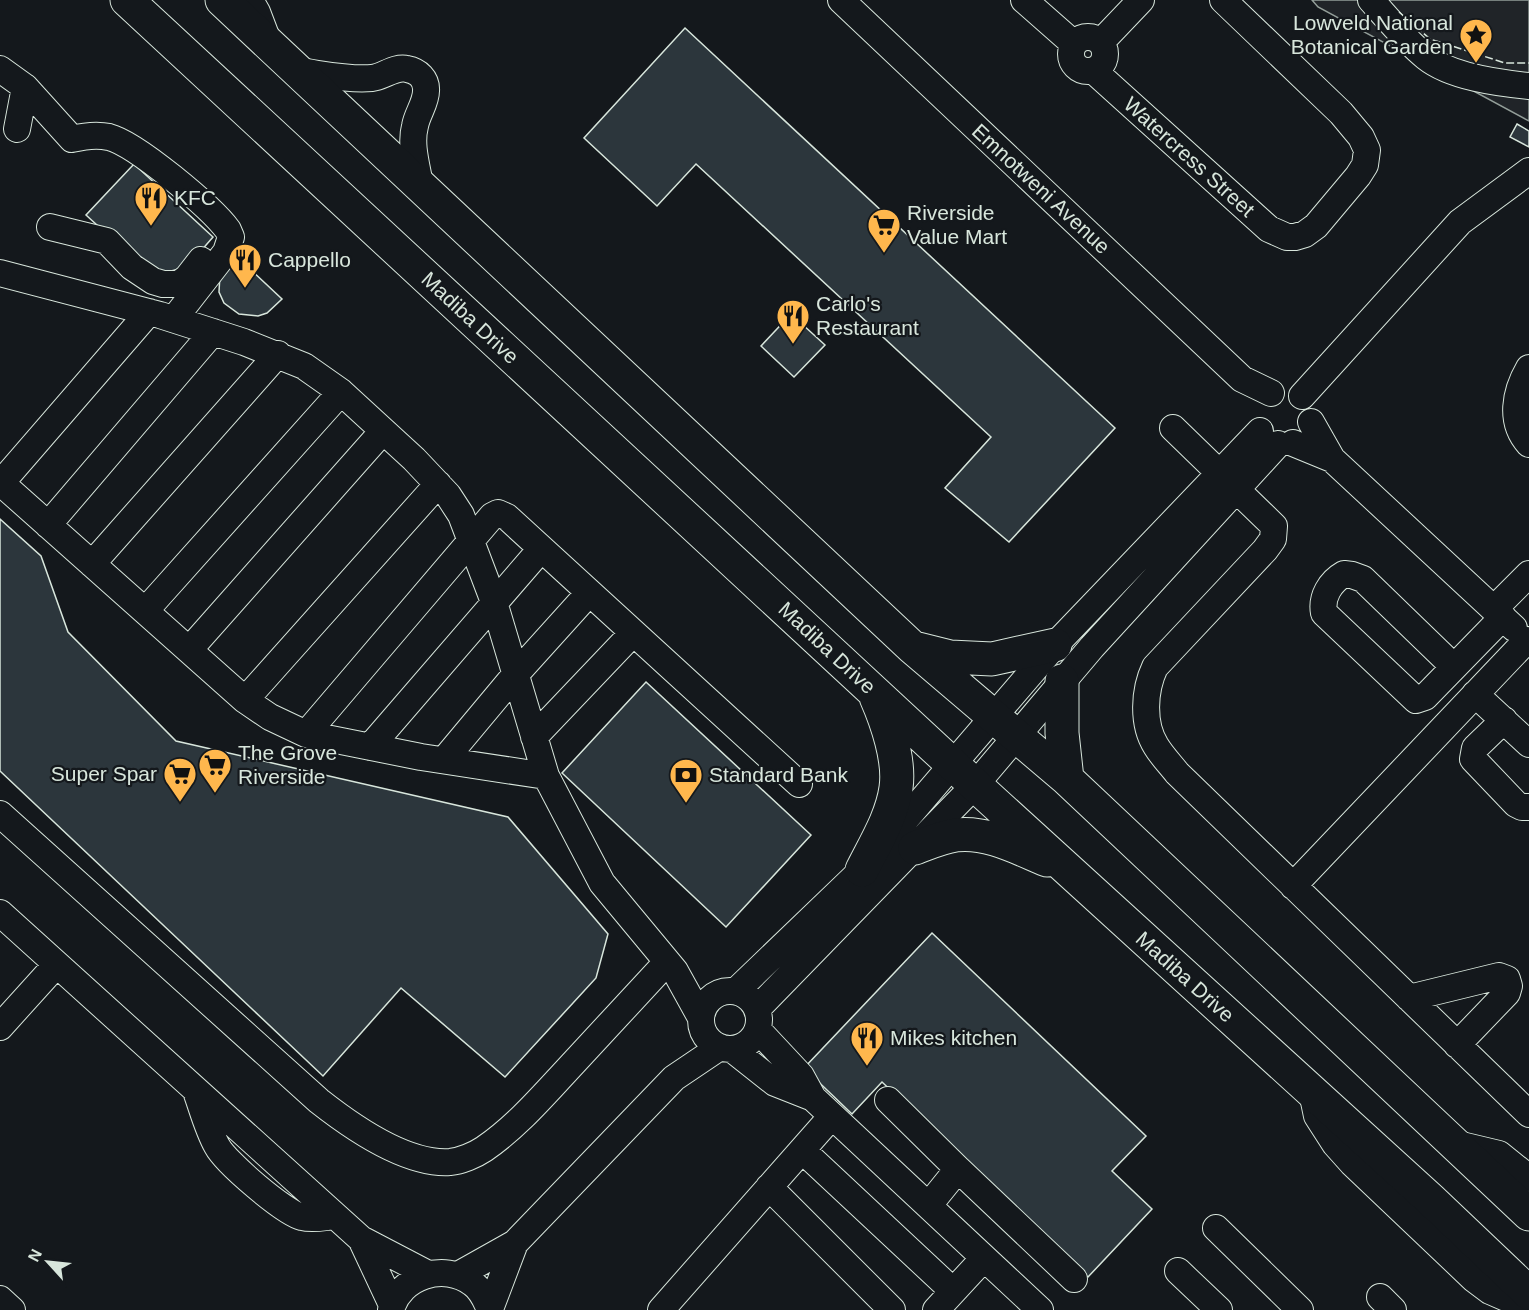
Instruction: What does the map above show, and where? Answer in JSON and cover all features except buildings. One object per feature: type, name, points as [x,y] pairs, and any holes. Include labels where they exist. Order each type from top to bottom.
[{"type":"main road","name":"Madiba Drive","points":[[127,0],[873,691],[1431,1200],[1529,1293]]},
{"type":"main road","points":[[222,0],[913,648],[1067,779],[1529,1214]]},
{"type":"main road","points":[[913,648],[950,657],[992,659],[1055,645]]},
{"type":"main road","points":[[1062,681],[1062,734],[1067,779]]},
{"type":"main road","points":[[862,870],[886,822],[897,787],[886,721],[873,691]]},
{"type":"main road","points":[[915,848],[951,836],[974,836],[1018,848],[1066,868]]},
{"type":"street","points":[[250,0],[269,44]]},
{"type":"street","name":"Emnotweni Avenue","points":[[841,0],[1242,379],[1272,424]]},
{"type":"street","points":[[1024,0],[1074,44]]},
{"type":"street","points":[[1101,42],[1141,0]]},
{"type":"street","name":"Watercress Street","points":[[1094,71],[1269,229],[1287,237],[1305,234],[1316,226],[1358,176],[1365,165],[1367,150],[1361,137],[1341,113],[1223,0]]},
{"type":"street","points":[[1371,0],[1403,36],[1428,58],[1447,69],[1499,82],[1529,86]]},
{"type":"street","points":[[1084,38],[1096,39],[1101,42],[1106,53],[1105,59],[1094,71],[1083,71],[1074,65],[1071,54],[1074,44],[1084,38]]},
{"type":"street","points":[[298,71],[374,78],[401,68],[421,76],[427,88],[426,97],[418,115],[413,136],[420,185]]},
{"type":"street","points":[[0,69],[25,87],[72,139],[91,135],[108,137],[129,147],[164,171],[225,225],[231,234],[226,252],[174,319]]},
{"type":"street","points":[[17,129],[25,87]]},
{"type":"street","points":[[1302,396],[1461,222],[1529,171]]},
{"type":"street","points":[[50,227],[107,242],[142,274],[158,283],[171,286],[179,284],[193,271],[225,225]]},
{"type":"street","points":[[0,273],[174,319],[278,354],[304,366],[340,392],[438,484],[461,515],[494,602],[546,776],[603,883],[671,967],[708,1039],[726,1048],[776,1083],[813,1098]]},
{"type":"street","points":[[149,312],[1,483],[245,700],[270,717],[306,734],[444,760],[546,776]]},
{"type":"street","points":[[48,525],[213,332]]},
{"type":"street","points":[[92,564],[278,354]]},
{"type":"street","points":[[1529,368],[1519,388],[1516,401],[1519,426],[1529,444]]},
{"type":"street","points":[[1005,725],[1062,681],[1228,482],[1272,424],[1287,390],[1302,396],[1310,408],[1311,423],[1332,459]]},
{"type":"street","points":[[145,610],[340,392]]},
{"type":"street","points":[[1272,424],[1304,435],[1311,423]]},
{"type":"street","points":[[1272,424],[1332,459],[1528,641],[1293,886]]},
{"type":"street","points":[[1173,428],[1274,526],[1273,539],[1265,550],[1155,667],[1148,680],[1146,697],[1150,735],[1177,773],[1529,1114]]},
{"type":"street","points":[[189,650],[383,431]]},
{"type":"street","points":[[458,1275],[514,1243],[674,1078],[726,1048],[748,1043],[758,1019],[915,848],[964,774],[1005,725],[1055,645],[1228,482]]},
{"type":"street","points":[[245,700],[438,484]]},
{"type":"street","points":[[306,734],[471,540],[492,516],[498,513],[507,517],[799,784]]},
{"type":"street","points":[[370,747],[541,549]]},
{"type":"street","points":[[1454,667],[1363,579],[1352,574],[1344,574],[1330,587],[1325,596],[1324,613],[1412,698],[1418,700],[1425,697],[1454,667],[1529,574]]},
{"type":"street","points":[[444,760],[515,675],[589,593]]},
{"type":"street","points":[[534,738],[633,633]]},
{"type":"street","points":[[1476,694],[1529,744]]},
{"type":"street","points":[[1504,720],[1475,748],[1473,759],[1516,804],[1529,807]]},
{"type":"street","points":[[674,1078],[701,1022],[706,1003],[727,992],[964,774]]},
{"type":"street","points":[[0,814],[320,1101],[339,1116],[410,1156],[449,1162],[464,1159],[482,1150],[523,1116],[671,967]]},
{"type":"street","points":[[0,913],[361,1239],[428,1274]]},
{"type":"street","points":[[0,1027],[56,965]]},
{"type":"street","points":[[671,967],[727,992],[749,997],[758,1019],[801,1076],[813,1098],[984,1258],[1026,1305]]},
{"type":"street","points":[[1409,998],[1499,976],[1508,979],[1507,993],[1457,1045]]},
{"type":"street","points":[[1312,1092],[1317,1116],[1324,1130],[1352,1163],[1474,1279],[1498,1296],[1529,1308]]},
{"type":"street","points":[[888,1100],[1074,1279]]},
{"type":"street","points":[[661,1310],[832,1116]]},
{"type":"street","points":[[1453,1143],[1499,1154],[1529,1178]]},
{"type":"street","points":[[802,1150],[940,1305],[984,1258]]},
{"type":"street","points":[[929,1205],[958,1169]]},
{"type":"street","points":[[769,1187],[892,1310]]},
{"type":"street","points":[[1216,1228],[1300,1310]]},
{"type":"street","points":[[361,1239],[392,1307]]},
{"type":"street","points":[[490,1310],[514,1243]]},
{"type":"street","points":[[1178,1271],[1219,1310]]},
{"type":"street","points":[[392,1307],[401,1291],[413,1280],[428,1274],[443,1272],[458,1275],[472,1283],[484,1295],[490,1310]]},
{"type":"street","points":[[0,1299],[12,1310]]},
{"type":"shaded area","name":"Lowveld National Botanical Garden","points":[[1312,0],[1529,0],[1529,121],[1318,7]]},
{"type":"fence","points":[[1399,12],[1430,39],[1505,63],[1529,63]]},
{"type":"place","name":"Lowveld National Botanical Garden","points":[[1476,64]]},
{"type":"place","name":"KFC","points":[[151,227]]},
{"type":"place","name":"Riverside Value Mart","points":[[884,254]]},
{"type":"place","name":"Cappello","points":[[245,289]]},
{"type":"place","name":"Carlo's Restaurant","points":[[793,345]]},
{"type":"place","name":"The Grove Riverside","points":[[215,794]]},
{"type":"place","name":"Super Spar","points":[[180,803]]},
{"type":"place","name":"Standard Bank","points":[[686,804]]},
{"type":"place","name":"Mikes kitchen","points":[[867,1067]]}]
